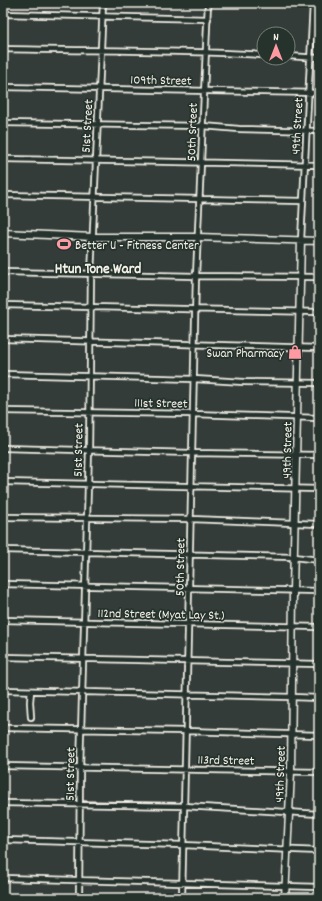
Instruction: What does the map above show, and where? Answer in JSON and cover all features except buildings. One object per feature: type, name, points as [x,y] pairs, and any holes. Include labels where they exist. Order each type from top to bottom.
[{"type":"main road","points":[[3,234],[93,237],[197,237],[319,241]]},
{"type":"main road","name":"49th Street","points":[[286,898],[288,812],[291,771],[293,591],[301,240]]},
{"type":"street","name":"51st Street","points":[[79,898],[80,768],[89,450],[91,274],[102,3]]},
{"type":"street","name":"50th Srteet","points":[[197,237],[208,3]]},
{"type":"street","name":"49th Street","points":[[301,240],[313,3]]},
{"type":"street","points":[[3,14],[208,19]]},
{"type":"street","points":[[312,21],[319,22]]},
{"type":"street","points":[[3,49],[100,52],[206,52],[256,55]]},
{"type":"street","points":[[296,57],[319,58]]},
{"type":"street","name":"109th Street","points":[[3,87],[319,93]]},
{"type":"street","points":[[3,123],[203,126],[239,129],[319,131]]},
{"type":"street","points":[[3,159],[319,165]]},
{"type":"street","points":[[3,195],[303,201]]},
{"type":"street","name":"50th Street","points":[[182,898],[197,237]]},
{"type":"street","points":[[3,272],[319,277]]},
{"type":"street","points":[[3,306],[319,312]]},
{"type":"street","points":[[3,339],[319,348]]},
{"type":"street","points":[[3,374],[319,383]]},
{"type":"street","name":"111st Street","points":[[3,411],[89,411],[319,418]]},
{"type":"street","points":[[3,448],[319,455]]},
{"type":"street","points":[[3,482],[319,489]]},
{"type":"street","points":[[3,517],[191,519],[319,524]]},
{"type":"street","points":[[3,550],[294,557],[319,560]]},
{"type":"street","points":[[3,584],[319,591]]},
{"type":"street","name":"112nd Street (Myat Lay St.)","points":[[3,620],[293,625],[319,627]]},
{"type":"street","points":[[3,656],[319,664]]},
{"type":"street","points":[[3,690],[83,693],[292,696],[319,698]]},
{"type":"street","points":[[31,717],[30,706],[32,691]]},
{"type":"street","points":[[3,728],[319,735]]},
{"type":"street","name":"113rd Street","points":[[3,766],[319,772]]},
{"type":"street","points":[[3,803],[184,806],[319,814]]},
{"type":"street","points":[[3,840],[183,845],[319,851]]},
{"type":"street","points":[[3,878],[319,887]]},
{"type":"place","name":"Better U - Fitness Center","points":[[64,244]]},
{"type":"place","name":"Swan Pharmacy","points":[[295,352]]},
{"type":"district","name":"Htun Tone Ward","points":[[98,268]]}]
